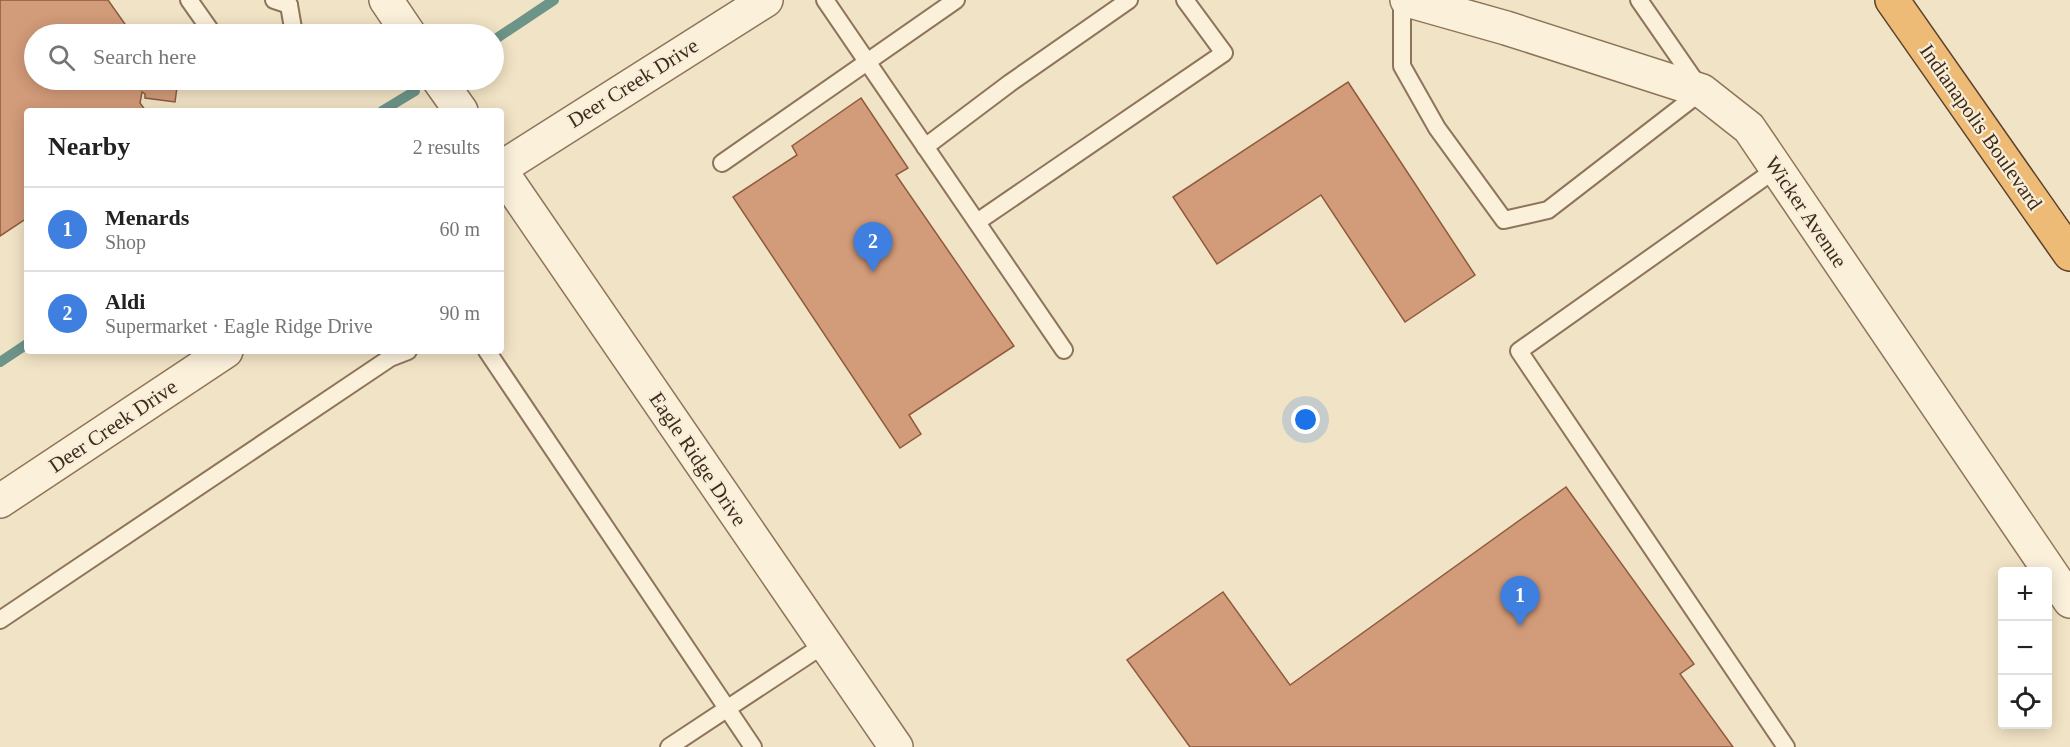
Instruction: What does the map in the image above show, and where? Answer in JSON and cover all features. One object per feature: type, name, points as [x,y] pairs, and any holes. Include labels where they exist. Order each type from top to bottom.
[{"type":"highway","name":"Indianapolis Boulevard","points":[[1892,0],[2070,254]]},
{"type":"street","points":[[386,0],[402,24]]},
{"type":"street","name":"Deer Creek Drive","points":[[504,168],[766,0]]},
{"type":"street","name":"Wicker Avenue","points":[[1407,0],[1506,28],[1702,91],[1749,128],[2070,601]]},
{"type":"street","points":[[447,90],[459,108]]},
{"type":"street","name":"Eagle Ridge Drive","points":[[504,174],[896,747]]},
{"type":"street","name":"Deer Creek Drive","points":[[0,501],[221,354]]},
{"type":"lane","points":[[189,0],[206,24]]},
{"type":"lane","points":[[825,0],[1064,350]]},
{"type":"lane","points":[[722,162],[956,0]]},
{"type":"lane","points":[[925,147],[1010,83],[1129,0]]},
{"type":"lane","points":[[977,222],[1224,52],[1185,0]]},
{"type":"lane","points":[[1402,0],[1402,66],[1437,128],[1504,219],[1548,210],[1702,91],[1639,0]]},
{"type":"lane","points":[[286,2],[292,24]]},
{"type":"lane","points":[[1776,169],[1519,351],[1786,747]]},
{"type":"lane","points":[[0,620],[390,358],[400,354]]},
{"type":"lane","points":[[489,354],[753,747]]},
{"type":"lane","points":[[669,747],[825,644]]},
{"type":"building","points":[[0,0],[108,0],[125,24],[24,24],[24,90],[177,90],[175,102],[145,98],[142,92],[140,103],[144,108],[24,108],[24,220],[0,236]]},
{"type":"building","points":[[1348,82],[1475,275],[1405,322],[1321,195],[1217,264],[1173,197]]},
{"type":"building","points":[[861,98],[908,168],[896,175],[1014,346],[909,415],[921,434],[900,448],[733,197],[797,155],[792,146]]},
{"type":"building","points":[[1566,487],[1694,664],[1680,674],[1733,747],[1190,747],[1127,660],[1223,592],[1290,685]]},
{"type":"waterway","points":[[504,33],[554,0]]},
{"type":"waterway","points":[[387,108],[415,91]]},
{"type":"waterway","points":[[0,362],[24,346]]},
{"type":"place","name":"Aldi","points":[[873,272]]},
{"type":"place","name":"Menards","points":[[1520,626]]}]
